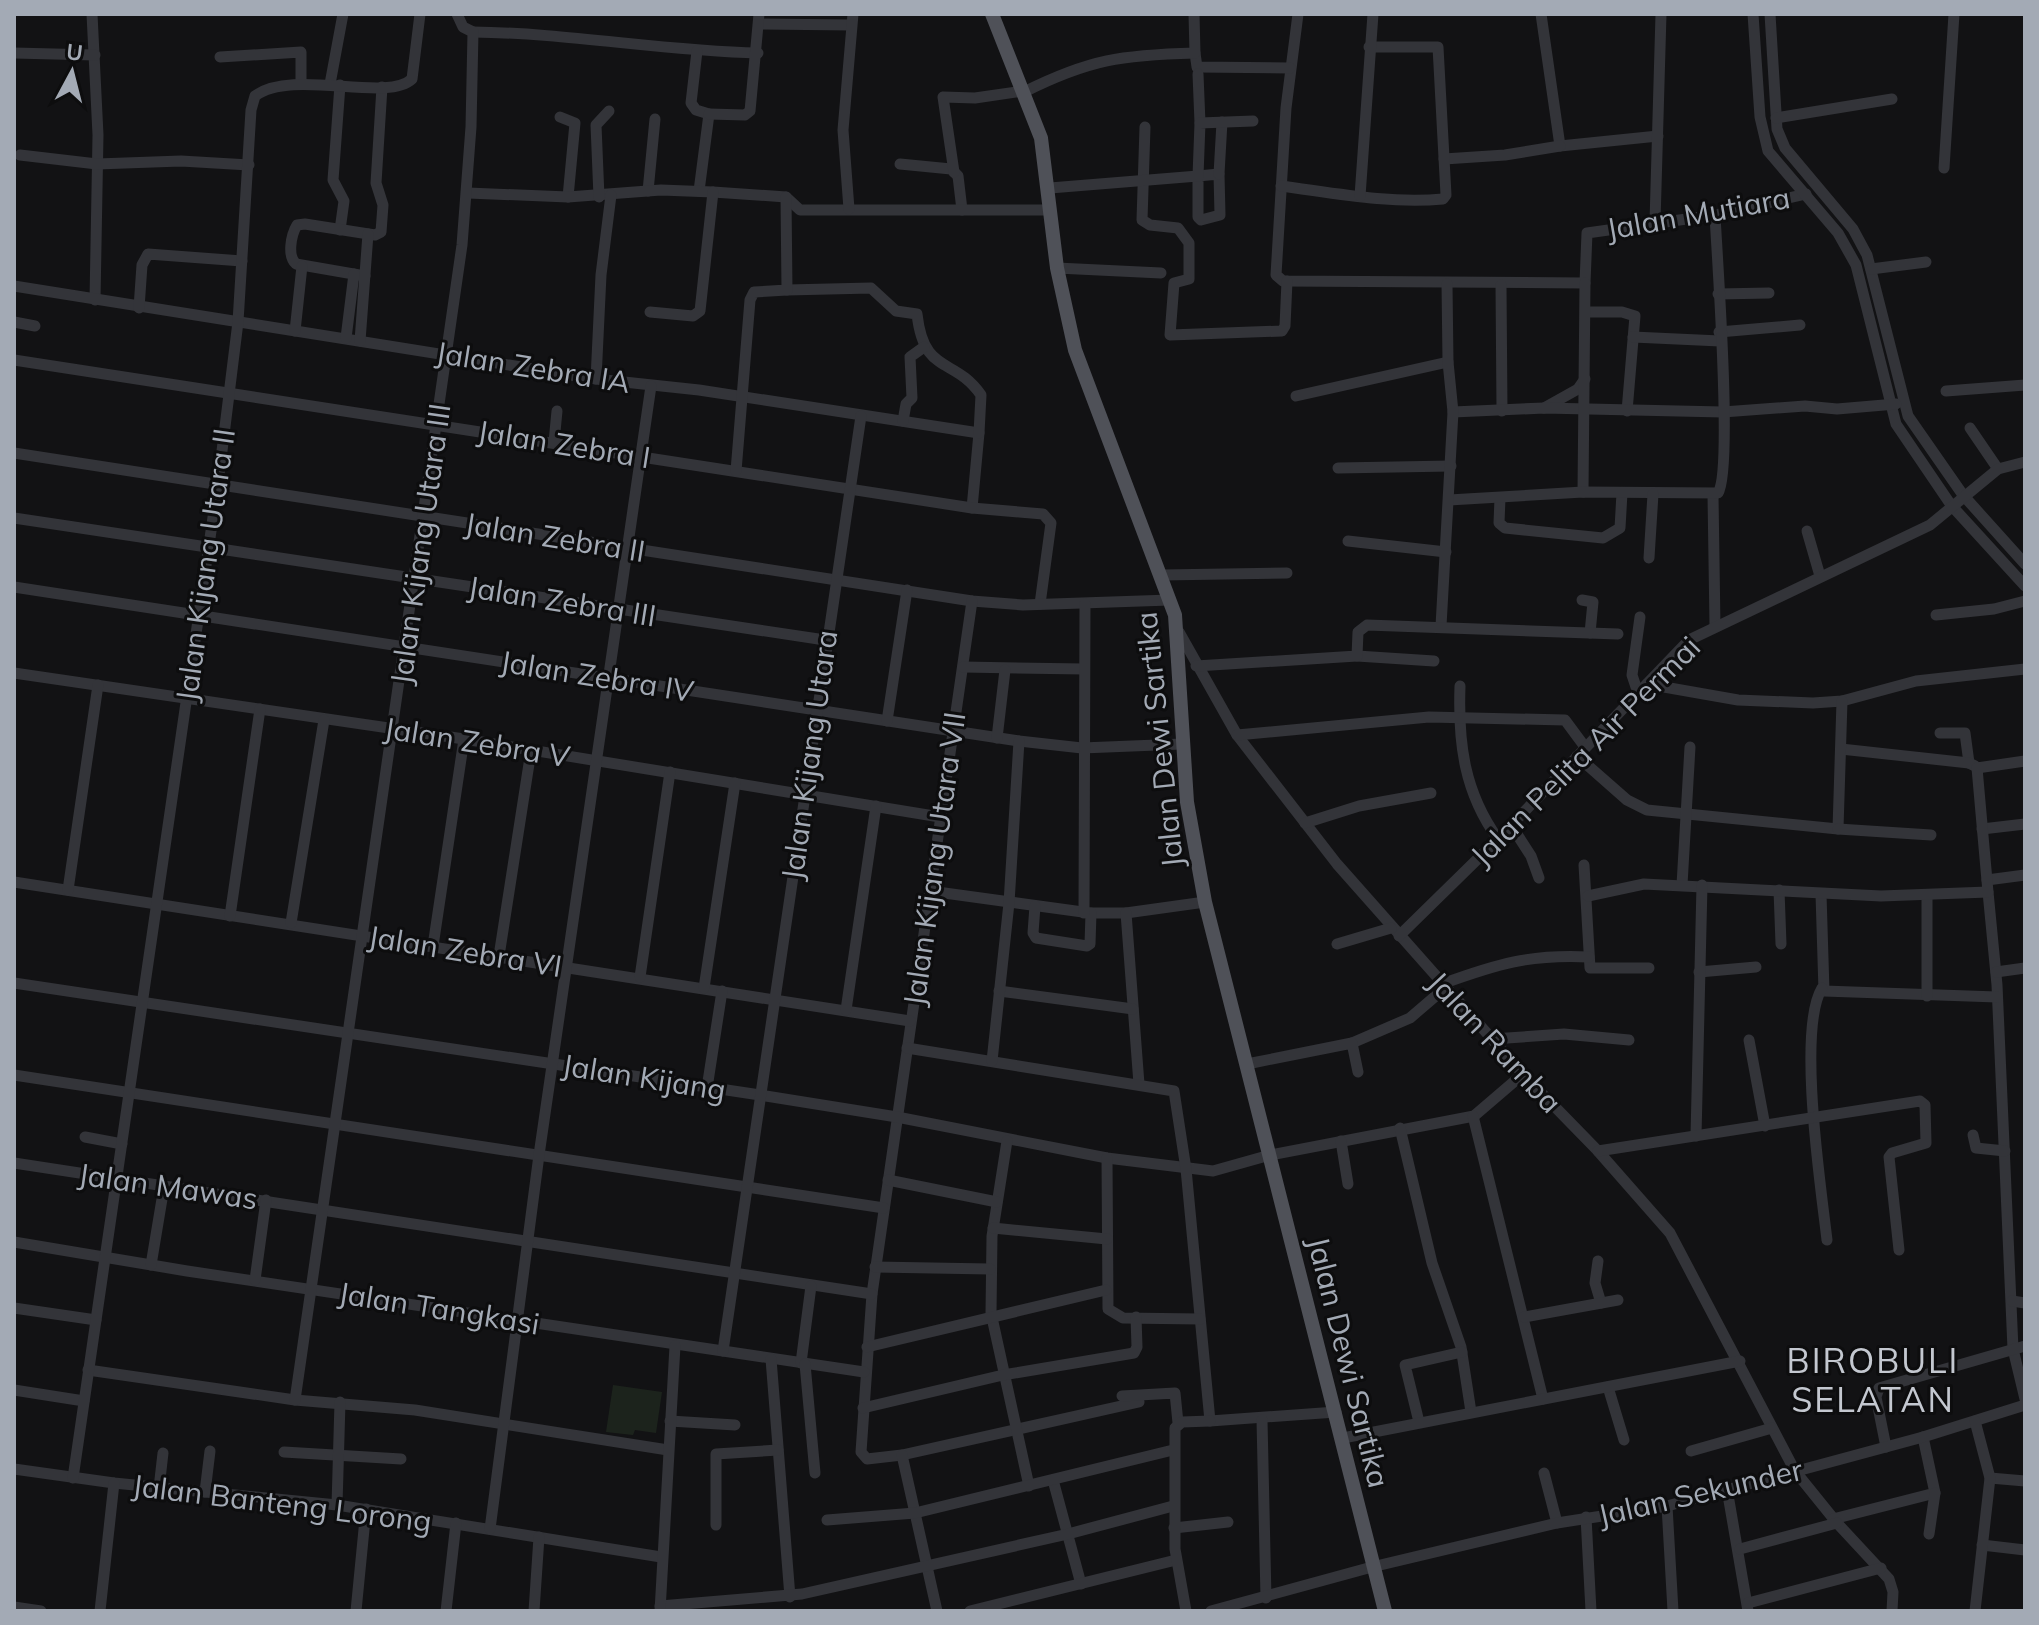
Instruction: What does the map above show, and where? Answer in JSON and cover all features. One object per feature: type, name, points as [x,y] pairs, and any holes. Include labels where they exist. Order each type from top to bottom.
[{"type":"main road","name":"Jalan Dewi Sartika","points":[[992,14],[1041,138],[1050,188],[1057,268],[1075,350],[1162,575],[1176,624],[1189,812],[1205,902],[1385,1611]]},
{"type":"street","points":[[92,14],[97,164],[95,300]]},
{"type":"street","points":[[340,230],[344,201],[333,180],[335,84],[343,14]]},
{"type":"street","points":[[359,275],[302,266],[292,261],[297,225],[368,234],[381,232],[383,205],[376,183],[382,87],[403,85],[412,79],[420,14]]},
{"type":"street","points":[[457,14],[463,27],[473,32],[575,36],[697,51],[758,53]]},
{"type":"street","points":[[1194,14],[1197,67],[1290,68]]},
{"type":"street","points":[[1145,127],[1144,223],[1178,228],[1189,243],[1189,279],[1174,283],[1170,335],[1282,331],[1283,280],[1276,275],[1290,68],[1298,14]]},
{"type":"street","points":[[1360,196],[1373,14]]},
{"type":"street","points":[[1541,14],[1560,146]]},
{"type":"street","points":[[1655,222],[1661,14]]},
{"type":"street","points":[[1753,14],[1763,136],[1774,160],[1838,233],[1856,265],[1891,405],[1903,436],[2025,586]]},
{"type":"street","points":[[1770,14],[1776,118],[1782,142],[1853,229],[1871,269],[1905,403],[1918,434],[1957,499],[2025,564]]},
{"type":"street","points":[[1944,168],[1954,14]]},
{"type":"street","points":[[697,51],[691,103],[696,110],[709,114],[748,113],[760,19],[852,20],[843,130],[849,209]]},
{"type":"street","name":"Jalan Kijang Utara III","points":[[336,1122],[468,193],[473,32]]},
{"type":"street","points":[[1281,186],[1360,196],[1443,199],[1446,195],[1438,47],[1369,47]]},
{"type":"street","points":[[220,57],[301,52],[301,84]]},
{"type":"street","points":[[14,53],[95,55]]},
{"type":"street","points":[[962,210],[943,97],[975,98],[1023,91],[1081,65],[1115,57],[1195,53]]},
{"type":"street","points":[[1198,74],[1198,217],[1201,220],[1220,215],[1222,122]]},
{"type":"street","name":"Jalan Kijang Utara II","points":[[104,1257],[200,616],[230,393],[255,96],[261,91],[301,84],[382,87]]},
{"type":"street","points":[[1776,118],[1892,99]]},
{"type":"street","points":[[596,125],[609,111]]},
{"type":"street","points":[[699,191],[709,114]]},
{"type":"street","points":[[560,117],[575,123],[596,125]]},
{"type":"street","points":[[648,191],[655,119]]},
{"type":"street","points":[[1200,123],[1253,121]]},
{"type":"street","points":[[568,197],[575,123]]},
{"type":"street","points":[[596,125],[605,196],[596,379]]},
{"type":"street","points":[[1444,159],[1505,155],[1658,136]]},
{"type":"street","points":[[20,155],[97,164],[181,161],[249,165]]},
{"type":"street","points":[[900,164],[940,166],[954,172]]},
{"type":"street","points":[[1050,188],[1219,174]]},
{"type":"street","points":[[468,193],[568,197],[699,191],[786,197],[800,210],[1050,210]]},
{"type":"street","points":[[650,312],[693,316],[700,311],[713,192]]},
{"type":"street","name":"Jalan Mutiara","points":[[1283,280],[1501,285],[1585,283],[1587,233],[1715,215],[1806,194]]},
{"type":"street","points":[[786,197],[787,290]]},
{"type":"street","points":[[1449,500],[1583,492],[1718,493],[1724,478],[1715,215]]},
{"type":"street","points":[[346,338],[368,234]]},
{"type":"street","points":[[139,308],[142,265],[148,254],[242,261]]},
{"type":"street","points":[[1871,269],[1926,262]]},
{"type":"street","points":[[295,331],[302,266]]},
{"type":"street","points":[[1057,268],[1161,273]]},
{"type":"street","points":[[359,275],[360,341]]},
{"type":"street","points":[[1583,492],[1585,283]]},
{"type":"street","points":[[1441,626],[1453,412],[1448,362],[1447,284]]},
{"type":"street","points":[[1501,285],[1502,411]]},
{"type":"street","name":"Jalan Zebra IA","points":[[14,286],[596,379],[979,433]]},
{"type":"street","points":[[736,471],[750,300],[754,292],[871,288],[896,311],[917,314],[920,341],[924,347],[981,395],[972,508]]},
{"type":"street","points":[[1718,294],[1769,293]]},
{"type":"street","points":[[1587,312],[1634,315],[1627,411]]},
{"type":"street","points":[[14,322],[35,326]]},
{"type":"street","points":[[1633,337],[1720,336],[1800,325]]},
{"type":"street","points":[[903,421],[906,404],[912,398],[910,357],[924,347]]},
{"type":"street","name":"Jalan Zebra I","points":[[14,360],[972,508],[1048,517],[1051,523],[1040,604]]},
{"type":"street","points":[[1296,396],[1448,362]]},
{"type":"street","points":[[1544,408],[1578,389],[1586,378]]},
{"type":"street","points":[[1946,391],[2025,385]]},
{"type":"street","points":[[490,1529],[539,1155],[651,386]]},
{"type":"street","points":[[1453,412],[1544,408],[1723,412],[1805,406],[1837,409],[1905,403]]},
{"type":"street","points":[[554,442],[557,411]]},
{"type":"street","name":"Jalan Kijang Utara","points":[[747,1186],[834,579],[861,416]]},
{"type":"street","points":[[1970,428],[1998,469],[2025,462]]},
{"type":"street","name":"Jalan Zebra II","points":[[14,453],[972,601],[1085,604],[1170,600]]},
{"type":"street","points":[[1338,468],[1451,466]]},
{"type":"street","name":"Jalan Pelita Air Permai","points":[[1395,932],[1498,839],[1689,640],[1930,525],[1943,517],[1957,499],[1998,469]]},
{"type":"street","points":[[1500,498],[1499,519],[1503,528],[1603,538],[1620,528],[1622,493]]},
{"type":"street","points":[[1649,558],[1653,494]]},
{"type":"street","points":[[1713,495],[1715,626]]},
{"type":"street","name":"Jalan Zebra III","points":[[14,518],[825,640]]},
{"type":"street","points":[[1807,531],[1820,576]]},
{"type":"street","points":[[1348,541],[1446,552]]},
{"type":"street","points":[[1162,575],[1287,573]]},
{"type":"street","name":"Jalan Zebra IV","points":[[14,587],[1019,741],[1082,748],[1182,744]]},
{"type":"street","points":[[887,721],[907,590]]},
{"type":"street","points":[[1582,600],[1593,602],[1590,633]]},
{"type":"street","name":"Jalan Kijang Utara VII","points":[[884,1208],[972,601]]},
{"type":"street","points":[[1936,615],[1994,609],[2025,601]]},
{"type":"street","points":[[1035,906],[1033,933],[1036,938],[1087,946],[1082,748],[1085,604]]},
{"type":"street","points":[[1640,617],[1632,675],[1642,689],[1752,702],[1842,701],[1916,681],[2025,669]]},
{"type":"street","name":"Jalan Ramba","points":[[1176,624],[1196,666],[1237,735],[1305,823],[1395,932],[1523,1074],[1598,1151],[1674,1239],[1795,1471],[1835,1521],[1881,1568]]},
{"type":"street","points":[[1357,656],[1358,632],[1364,626],[1441,626],[1618,634]]},
{"type":"street","points":[[1196,666],[1357,656],[1434,661]]},
{"type":"street","points":[[963,667],[1084,669]]},
{"type":"street","points":[[997,738],[1005,670]]},
{"type":"street","name":"Jalan Zebra V","points":[[14,674],[394,728],[940,817]]},
{"type":"street","points":[[68,890],[98,685]]},
{"type":"street","points":[[1460,686],[1460,750],[1471,794],[1480,815],[1498,839]]},
{"type":"street","points":[[1838,829],[1842,701]]},
{"type":"street","points":[[230,916],[260,709]]},
{"type":"street","points":[[1237,735],[1371,720],[1429,717],[1565,720],[1581,752],[1629,801],[1650,811],[1931,835]]},
{"type":"street","points":[[291,923],[324,720]]},
{"type":"street","points":[[1940,733],[1965,733],[1974,765],[1996,972],[2012,1301],[2025,1399]]},
{"type":"street","points":[[433,946],[464,739]]},
{"type":"street","points":[[992,1061],[1009,903],[1019,741]]},
{"type":"street","points":[[1682,885],[1690,747]]},
{"type":"street","points":[[1841,749],[1974,765],[2025,761]]},
{"type":"street","points":[[499,956],[531,751]]},
{"type":"street","points":[[640,977],[670,772]]},
{"type":"street","points":[[704,988],[735,783]]},
{"type":"street","points":[[1305,823],[1359,806],[1431,793]]},
{"type":"street","points":[[846,1010],[876,806]]},
{"type":"street","points":[[1982,829],[2025,824]]},
{"type":"street","points":[[1511,825],[1531,856],[1539,878]]},
{"type":"street","points":[[1584,865],[1592,969],[1649,968]]},
{"type":"street","points":[[1588,896],[1637,885],[1702,885],[1821,894],[1927,895],[1987,886],[2025,875]]},
{"type":"street","name":"Jalan Zebra VI","points":[[14,882],[910,1021]]},
{"type":"street","points":[[1696,1136],[1702,885]]},
{"type":"street","points":[[1779,890],[1781,944]]},
{"type":"street","points":[[930,891],[1088,913],[1126,913],[1205,902]]},
{"type":"street","points":[[1821,894],[1822,988],[1812,1018],[1815,1118],[1827,1240]]},
{"type":"street","points":[[1927,895],[1927,996]]},
{"type":"street","points":[[1126,913],[1139,1084]]},
{"type":"street","points":[[1337,944],[1395,932]]},
{"type":"street","points":[[1247,1064],[1352,1043],[1410,1018],[1443,986],[1493,966],[1534,957],[1589,957]]},
{"type":"street","points":[[1699,972],[1756,967]]},
{"type":"street","points":[[1996,972],[2025,968]]},
{"type":"street","name":"Jalan Kijang","points":[[14,983],[760,1095],[897,1117],[1007,1141],[1186,1169],[1219,1171],[1270,1155],[1473,1116]]},
{"type":"street","points":[[1822,988],[1827,992],[1997,997]]},
{"type":"street","points":[[707,1088],[722,991]]},
{"type":"street","points":[[999,991],[1133,1009]]},
{"type":"street","points":[[1492,1039],[1564,1034],[1629,1040]]},
{"type":"street","points":[[1749,1040],[1765,1126]]},
{"type":"street","points":[[1352,1043],[1358,1072]]},
{"type":"street","points":[[907,1048],[1139,1084],[1175,1093],[1186,1169],[1210,1421]]},
{"type":"street","points":[[1523,1074],[1473,1116],[1543,1399]]},
{"type":"street","points":[[14,1075],[884,1208],[864,1372],[863,1456],[870,1459],[1017,1431],[1139,1402]]},
{"type":"street","points":[[1598,1151],[1914,1101],[1924,1104],[1926,1143],[1892,1153],[1889,1157],[1899,1250]]},
{"type":"street","points":[[295,1400],[336,1122]]},
{"type":"street","points":[[1400,1128],[1433,1268],[1462,1352],[1471,1412]]},
{"type":"street","points":[[1973,1135],[1976,1148],[2005,1151]]},
{"type":"street","points":[[85,1137],[122,1144]]},
{"type":"street","points":[[1007,1141],[993,1228],[990,1269],[992,1320],[1029,1486]]},
{"type":"street","points":[[1341,1141],[1348,1184]]},
{"type":"street","points":[[1107,1158],[1106,1290],[1112,1314],[1200,1319]]},
{"type":"street","name":"Jalan Mawas","points":[[14,1163],[872,1294]]},
{"type":"street","points":[[888,1180],[997,1202]]},
{"type":"street","points":[[723,1351],[747,1186]]},
{"type":"street","points":[[151,1265],[164,1187]]},
{"type":"street","points":[[255,1280],[266,1200]]},
{"type":"street","points":[[993,1228],[1107,1239]]},
{"type":"street","name":"Jalan Tangkasi","points":[[14,1242],[675,1346],[864,1372]]},
{"type":"street","points":[[73,1478],[104,1257]]},
{"type":"street","points":[[1598,1261],[1595,1283],[1601,1303]]},
{"type":"street","points":[[875,1267],[990,1269]]},
{"type":"street","points":[[811,1286],[803,1363],[815,1473]]},
{"type":"street","points":[[867,1347],[992,1320],[1106,1290]]},
{"type":"street","points":[[1524,1317],[1618,1300]]},
{"type":"street","points":[[2012,1301],[2025,1303]]},
{"type":"street","points":[[14,1308],[96,1320]]},
{"type":"street","points":[[863,1408],[1003,1375],[1135,1352],[1136,1317]]},
{"type":"street","points":[[675,1346],[660,1608],[790,1597],[1068,1534],[1173,1506]]},
{"type":"street","points":[[1886,1447],[1876,1397],[1879,1388],[2019,1348]]},
{"type":"street","points":[[1419,1422],[1405,1365],[1462,1352]]},
{"type":"street","points":[[771,1359],[790,1597]]},
{"type":"street","points":[[1343,1438],[1740,1361]]},
{"type":"street","points":[[88,1370],[295,1400],[340,1402],[668,1450]]},
{"type":"street","points":[[1608,1387],[1624,1440]]},
{"type":"street","points":[[14,1390],[84,1401]]},
{"type":"street","points":[[1122,1396],[1175,1393],[1178,1423],[1173,1450],[1174,1528],[1176,1560],[1186,1611]]},
{"type":"street","points":[[337,1505],[340,1402]]},
{"type":"street","name":"Jalan Sekunder","points":[[1211,1611],[1242,1607],[1372,1567],[1557,1523],[1667,1506],[1923,1437],[2025,1405]]},
{"type":"street","points":[[1178,1423],[1262,1420],[1336,1412]]},
{"type":"street","points":[[1262,1420],[1266,1598]]},
{"type":"street","points":[[670,1421],[735,1425]]},
{"type":"street","points":[[1975,1421],[1990,1478],[1975,1611]]},
{"type":"street","points":[[1691,1451],[1772,1428]]},
{"type":"street","points":[[1923,1437],[1935,1493],[1929,1534]]},
{"type":"street","points":[[716,1525],[716,1454],[778,1450]]},
{"type":"street","points":[[827,1520],[915,1513],[1173,1450]]},
{"type":"street","points":[[205,1492],[210,1451]]},
{"type":"street","points":[[284,1452],[401,1459]]},
{"type":"street","points":[[159,1488],[163,1453]]},
{"type":"street","points":[[902,1455],[937,1611]]},
{"type":"street","name":"Jalan Banteng Lorong","points":[[14,1469],[114,1483],[337,1505],[661,1557]]},
{"type":"street","points":[[1544,1473],[1557,1523]]},
{"type":"street","points":[[1990,1478],[2025,1481]]},
{"type":"street","points":[[1053,1480],[1081,1584]]},
{"type":"street","points":[[100,1611],[114,1483]]},
{"type":"street","points":[[1727,1489],[1748,1607],[1881,1568],[1893,1587],[1892,1611]]},
{"type":"street","points":[[1740,1549],[1935,1493]]},
{"type":"street","points":[[1667,1506],[1673,1611]]},
{"type":"street","points":[[356,1611],[366,1509]]},
{"type":"street","points":[[1586,1517],[1591,1611]]},
{"type":"street","points":[[1174,1528],[1228,1522]]},
{"type":"street","points":[[446,1611],[456,1523]]},
{"type":"street","points":[[534,1611],[539,1537]]},
{"type":"street","points":[[1982,1545],[2025,1550]]},
{"type":"street","points":[[970,1611],[1176,1560]]},
{"type":"street","points":[[22,1609],[41,1611]]},
{"type":"shaded area","points":[[613,1385],[662,1392],[656,1433],[635,1430],[633,1435],[606,1432]]},
{"type":"district","name":"BIROBULI SELATAN","points":[[1873,1380]]}]
